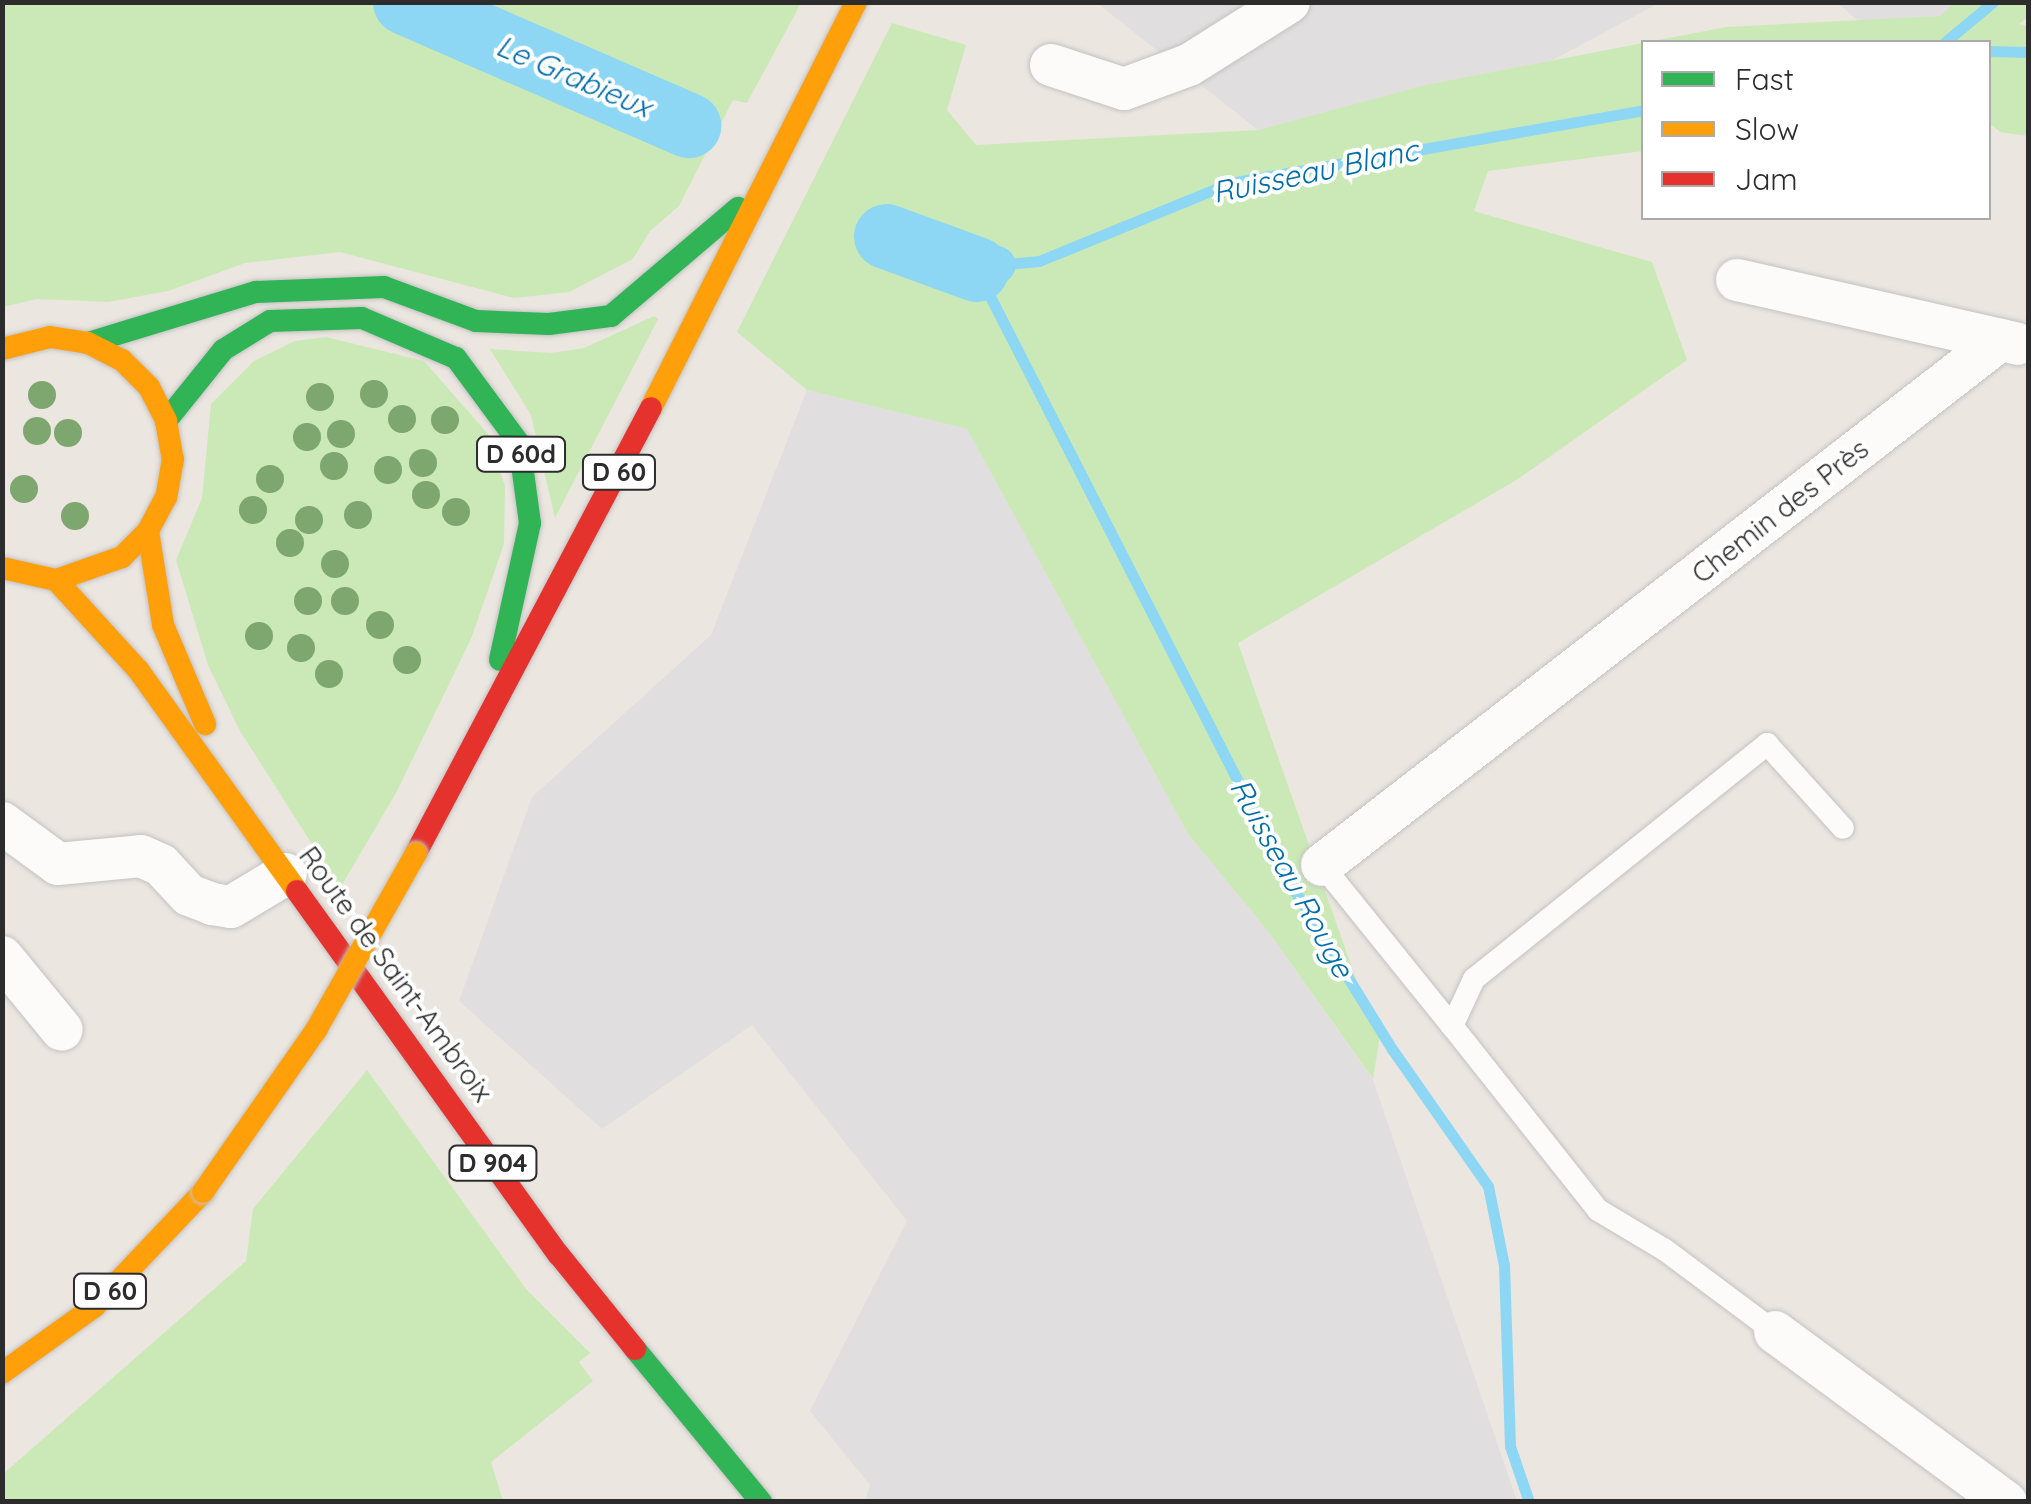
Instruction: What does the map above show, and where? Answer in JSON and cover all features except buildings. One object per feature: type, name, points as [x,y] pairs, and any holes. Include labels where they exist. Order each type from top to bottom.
[{"type":"main road","name":"D 60","points":[[2,1373],[94,1308],[202,1192],[316,1030],[471,756],[856,2]]},
{"type":"main road","points":[[88,343],[256,292],[384,287],[476,321],[549,324],[611,316],[762,185]]},
{"type":"main road","name":"D 60d","points":[[166,420],[223,350],[270,321],[362,318],[456,358],[519,443],[530,524],[511,622],[471,756]]},
{"type":"main road","points":[[2,349],[50,338],[88,343],[122,360],[149,387],[166,420],[170,478],[148,531],[122,556],[90,574],[56,580],[2,568]]},
{"type":"main road","name":"Route de Saint-Ambroix","points":[[148,531],[163,624],[243,811]]},
{"type":"main road","name":"Route de Saint-Ambroix","points":[[56,580],[139,672],[243,811],[559,1255],[761,1502]]},
{"type":"street","points":[[1051,65],[1124,89],[1189,65],[1289,2]]},
{"type":"street","points":[[1736,280],[2014,343]]},
{"type":"street","name":"Chemin des Près","points":[[1322,865],[2014,343]]},
{"type":"street","points":[[2,823],[58,864],[80,872],[141,856],[161,864],[189,896],[231,907],[286,874]]},
{"type":"street","points":[[2,958],[62,1030]]},
{"type":"street","points":[[1775,1332],[2006,1502]]},
{"type":"lane","points":[[1452,1026],[1474,978],[1767,744],[1843,828]]},
{"type":"lane","points":[[1322,865],[1598,1210],[1665,1250],[1775,1332]]},
{"type":"shaded area","points":[[1097,3],[1659,3],[1551,61],[1425,85],[1258,130]]},
{"type":"shaded area","points":[[1837,3],[1955,3],[1941,16],[1860,22]]},
{"type":"shaded area","points":[[807,390],[967,429],[1188,834],[1267,930],[1373,1080],[1517,1501],[865,1501],[870,1485],[810,1411],[907,1221],[752,1025],[602,1129],[459,1001],[532,797],[711,635]]},
{"type":"green space","points":[[1955,2],[2028,3],[2028,17],[2019,24],[2028,26],[2028,136],[2000,132],[1991,125],[1991,40],[1659,40],[1727,27],[1940,16]]},
{"type":"green space","points":[[2,3],[801,3],[747,103],[733,100],[679,206],[650,231],[633,259],[569,292],[514,298],[340,252],[245,263],[168,291],[108,302],[37,299],[3,307]]},
{"type":"green space","points":[[892,23],[966,45],[947,110],[976,145],[1258,130],[1425,85],[1641,43],[1641,151],[1488,171],[1474,211],[1652,262],[1687,360],[1518,479],[1238,643],[1364,1002],[1382,1023],[1373,1079],[1267,930],[1188,834],[967,429],[807,390],[737,332]]},
{"type":"green space","points":[[654,316],[658,319],[555,518],[531,415],[490,349],[551,353],[584,348]]},
{"type":"green space","points":[[326,337],[424,361],[488,434],[505,486],[504,544],[471,639],[396,793],[340,888],[240,731],[208,665],[176,560],[202,498],[211,404],[254,361],[295,341]]},
{"type":"green space","points":[[367,1070],[526,1289],[590,1353],[579,1362],[593,1381],[491,1462],[503,1501],[3,1501],[3,1474],[246,1261],[253,1209]]},
{"type":"waterway","name":"Le Grabieux","points":[[405,2],[688,125]]},
{"type":"waterway","points":[[1947,40],[1993,2]]},
{"type":"waterway","name":"Ruisseau Blanc","points":[[1991,51],[2028,52]]},
{"type":"waterway","name":"Ruisseau Blanc","points":[[997,265],[1039,261],[1230,183],[1641,111]]},
{"type":"waterway","name":"Le Grabieux","points":[[886,236],[976,269]]},
{"type":"waterway","points":[[976,269],[997,265]]},
{"type":"waterway","name":"Ruisseau Rouge","points":[[976,269],[1291,885],[1392,1049],[1488,1186],[1504,1265],[1510,1446],[1529,1502]]},
{"type":"traffic: fast","points":[[88,343],[256,292],[384,287],[476,321],[549,324],[611,316],[738,208]]},
{"type":"traffic: fast","points":[[166,421],[223,350],[270,321],[362,318],[456,358],[519,443],[530,523],[500,660]]},
{"type":"traffic: fast","points":[[635,1349],[761,1502]]},
{"type":"traffic: slow","points":[[651,408],[856,2]]},
{"type":"traffic: slow","points":[[2,349],[50,337],[88,343],[122,360],[149,387],[166,421],[173,459],[166,497],[148,531],[122,557],[56,580],[2,568]]},
{"type":"traffic: slow","points":[[148,531],[163,625],[205,724]]},
{"type":"traffic: slow","points":[[56,580],[139,671],[297,891]]},
{"type":"traffic: slow","points":[[203,1192],[316,1030],[416,853]]},
{"type":"traffic: slow","points":[[2,1373],[94,1307],[203,1192]]},
{"type":"traffic: jam","points":[[416,853],[651,408]]},
{"type":"traffic: jam","points":[[297,891],[559,1255],[635,1349]]}]
